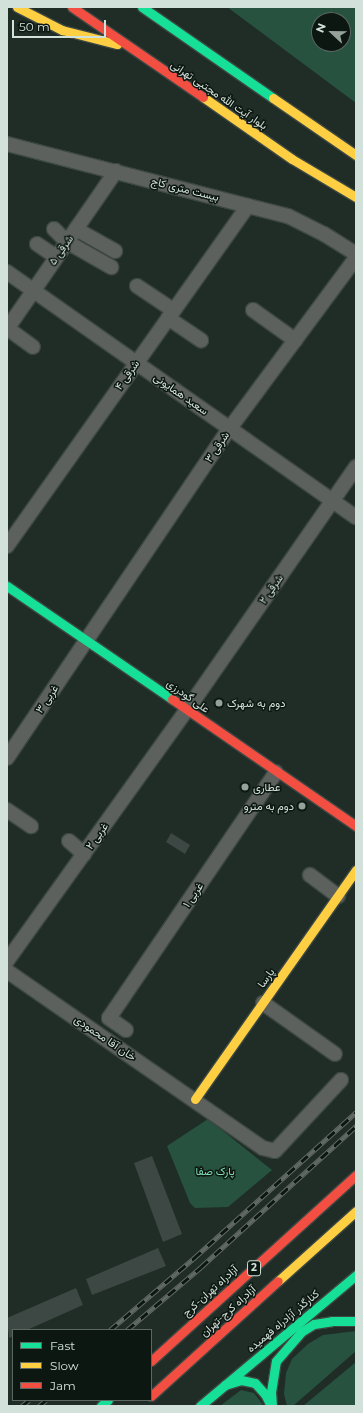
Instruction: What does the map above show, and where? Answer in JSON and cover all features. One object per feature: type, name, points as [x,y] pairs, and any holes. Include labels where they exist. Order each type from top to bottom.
[{"type":"main road","points":[[17,7],[62,30],[129,47]]},
{"type":"main road","name":"بلوار آیت الله مجتبی تهرانی","points":[[72,7],[292,159],[356,196]]},
{"type":"main road","points":[[142,7],[356,156]]},
{"type":"main road","name":"علی گودرزی","points":[[7,586],[356,826]]},
{"type":"main road","name":"پارسا","points":[[202,1101],[269,1007],[338,896],[356,870]]},
{"type":"main road","name":"آزادراه تهران-کرج","points":[[152,1360],[356,1175]]},
{"type":"main road","name":"آزادراه کرج-تهران","points":[[152,1395],[356,1211]]},
{"type":"main road","name":"کنارگذر آزادراه فهمیده","points":[[200,1406],[356,1275]]},
{"type":"main road","points":[[271,1406],[271,1392],[276,1361],[325,1302]]},
{"type":"main road","points":[[301,1332],[314,1324],[332,1321],[356,1321]]},
{"type":"main road","points":[[225,1385],[241,1380],[255,1383],[265,1394],[271,1406]]},
{"type":"street","name":"بیست متری کاج","points":[[7,144],[288,216],[324,234],[356,254]]},
{"type":"street","name":"۵ شرقی","points":[[7,328],[116,172]]},
{"type":"street","name":"۴ شرقی","points":[[7,546],[248,206]]},
{"type":"street","points":[[54,229],[67,242],[111,267]]},
{"type":"street","points":[[76,229],[115,251]]},
{"type":"street","points":[[37,244],[56,257]]},
{"type":"street","name":"۳ شرقی","points":[[86,641],[230,428],[356,258]]},
{"type":"street","name":"سعید همایونی","points":[[7,272],[356,517]]},
{"type":"street","points":[[137,286],[201,340]]},
{"type":"street","points":[[253,310],[295,340]]},
{"type":"street","points":[[7,328],[33,347]]},
{"type":"street","name":"۲ شرقی","points":[[187,710],[356,467]]},
{"type":"street","name":"۳ غربی","points":[[7,758],[86,641]]},
{"type":"street","name":"۲ غربی","points":[[7,961],[187,710]]},
{"type":"street","name":"۱ غربی","points":[[126,1030],[109,1018],[276,772]]},
{"type":"street","points":[[7,810],[31,826]]},
{"type":"street","points":[[69,841],[84,854]]},
{"type":"street","points":[[310,875],[338,896]]},
{"type":"street","name":"خان آقا محمودی","points":[[7,971],[202,1101],[263,1148],[275,1151],[341,1080]]},
{"type":"street","points":[[269,1007],[335,1054]]},
{"type":"green space","points":[[227,7],[356,7],[356,103]]},
{"type":"green space","name":"پارک صفا","points":[[208,1119],[272,1170],[228,1207],[195,1208],[190,1203],[167,1146]]},
{"type":"green space","points":[[356,1331],[356,1351],[293,1406],[287,1406],[284,1394],[286,1373],[292,1359],[308,1344],[323,1335]]},
{"type":"green space","points":[[356,1362],[356,1406],[303,1406]]},
{"type":"green space","points":[[241,1390],[254,1393],[264,1406],[220,1406]]},
{"type":"building","points":[[171,833],[190,845],[185,854],[166,842]]},
{"type":"building","points":[[152,1156],[182,1234],[163,1242],[134,1163]]},
{"type":"building","points":[[158,1248],[166,1266],[92,1295],[86,1279]]},
{"type":"building","points":[[76,1288],[83,1305],[29,1329],[12,1329],[12,1336],[9,1338],[7,1318]]},
{"type":"railway","points":[[111,1329],[194,1258],[356,1112]]},
{"type":"railway","points":[[128,1329],[201,1267],[356,1126]]},
{"type":"railway","points":[[22,1406],[28,1401]]},
{"type":"railway","points":[[39,1406],[45,1401]]},
{"type":"traffic: fast","points":[[142,7],[273,98]]},
{"type":"traffic: fast","points":[[7,586],[172,699]]},
{"type":"traffic: fast","points":[[225,1385],[356,1275]]},
{"type":"traffic: fast","points":[[272,1406],[271,1392],[276,1361],[301,1332],[314,1324],[332,1321],[356,1321]]},
{"type":"traffic: fast","points":[[200,1406],[225,1385],[241,1380],[255,1383],[265,1394],[271,1406]]},
{"type":"traffic: fast","points":[[101,1406],[107,1401]]},
{"type":"traffic: slow","points":[[17,7],[62,30],[117,44]]},
{"type":"traffic: slow","points":[[203,97],[292,159],[356,197]]},
{"type":"traffic: slow","points":[[273,98],[356,155]]},
{"type":"traffic: slow","points":[[195,1099],[356,870]]},
{"type":"traffic: slow","points":[[278,1281],[356,1211]]},
{"type":"traffic: jam","points":[[72,7],[203,97]]},
{"type":"traffic: jam","points":[[172,699],[356,826]]},
{"type":"traffic: jam","points":[[152,1360],[356,1175]]},
{"type":"traffic: jam","points":[[152,1395],[278,1281]]},
{"type":"place","name":"دوم به شهرک","points":[[219,703]]},
{"type":"place","name":"عطاری","points":[[245,787]]},
{"type":"place","name":"دوم به مترو","points":[[302,806]]}]
